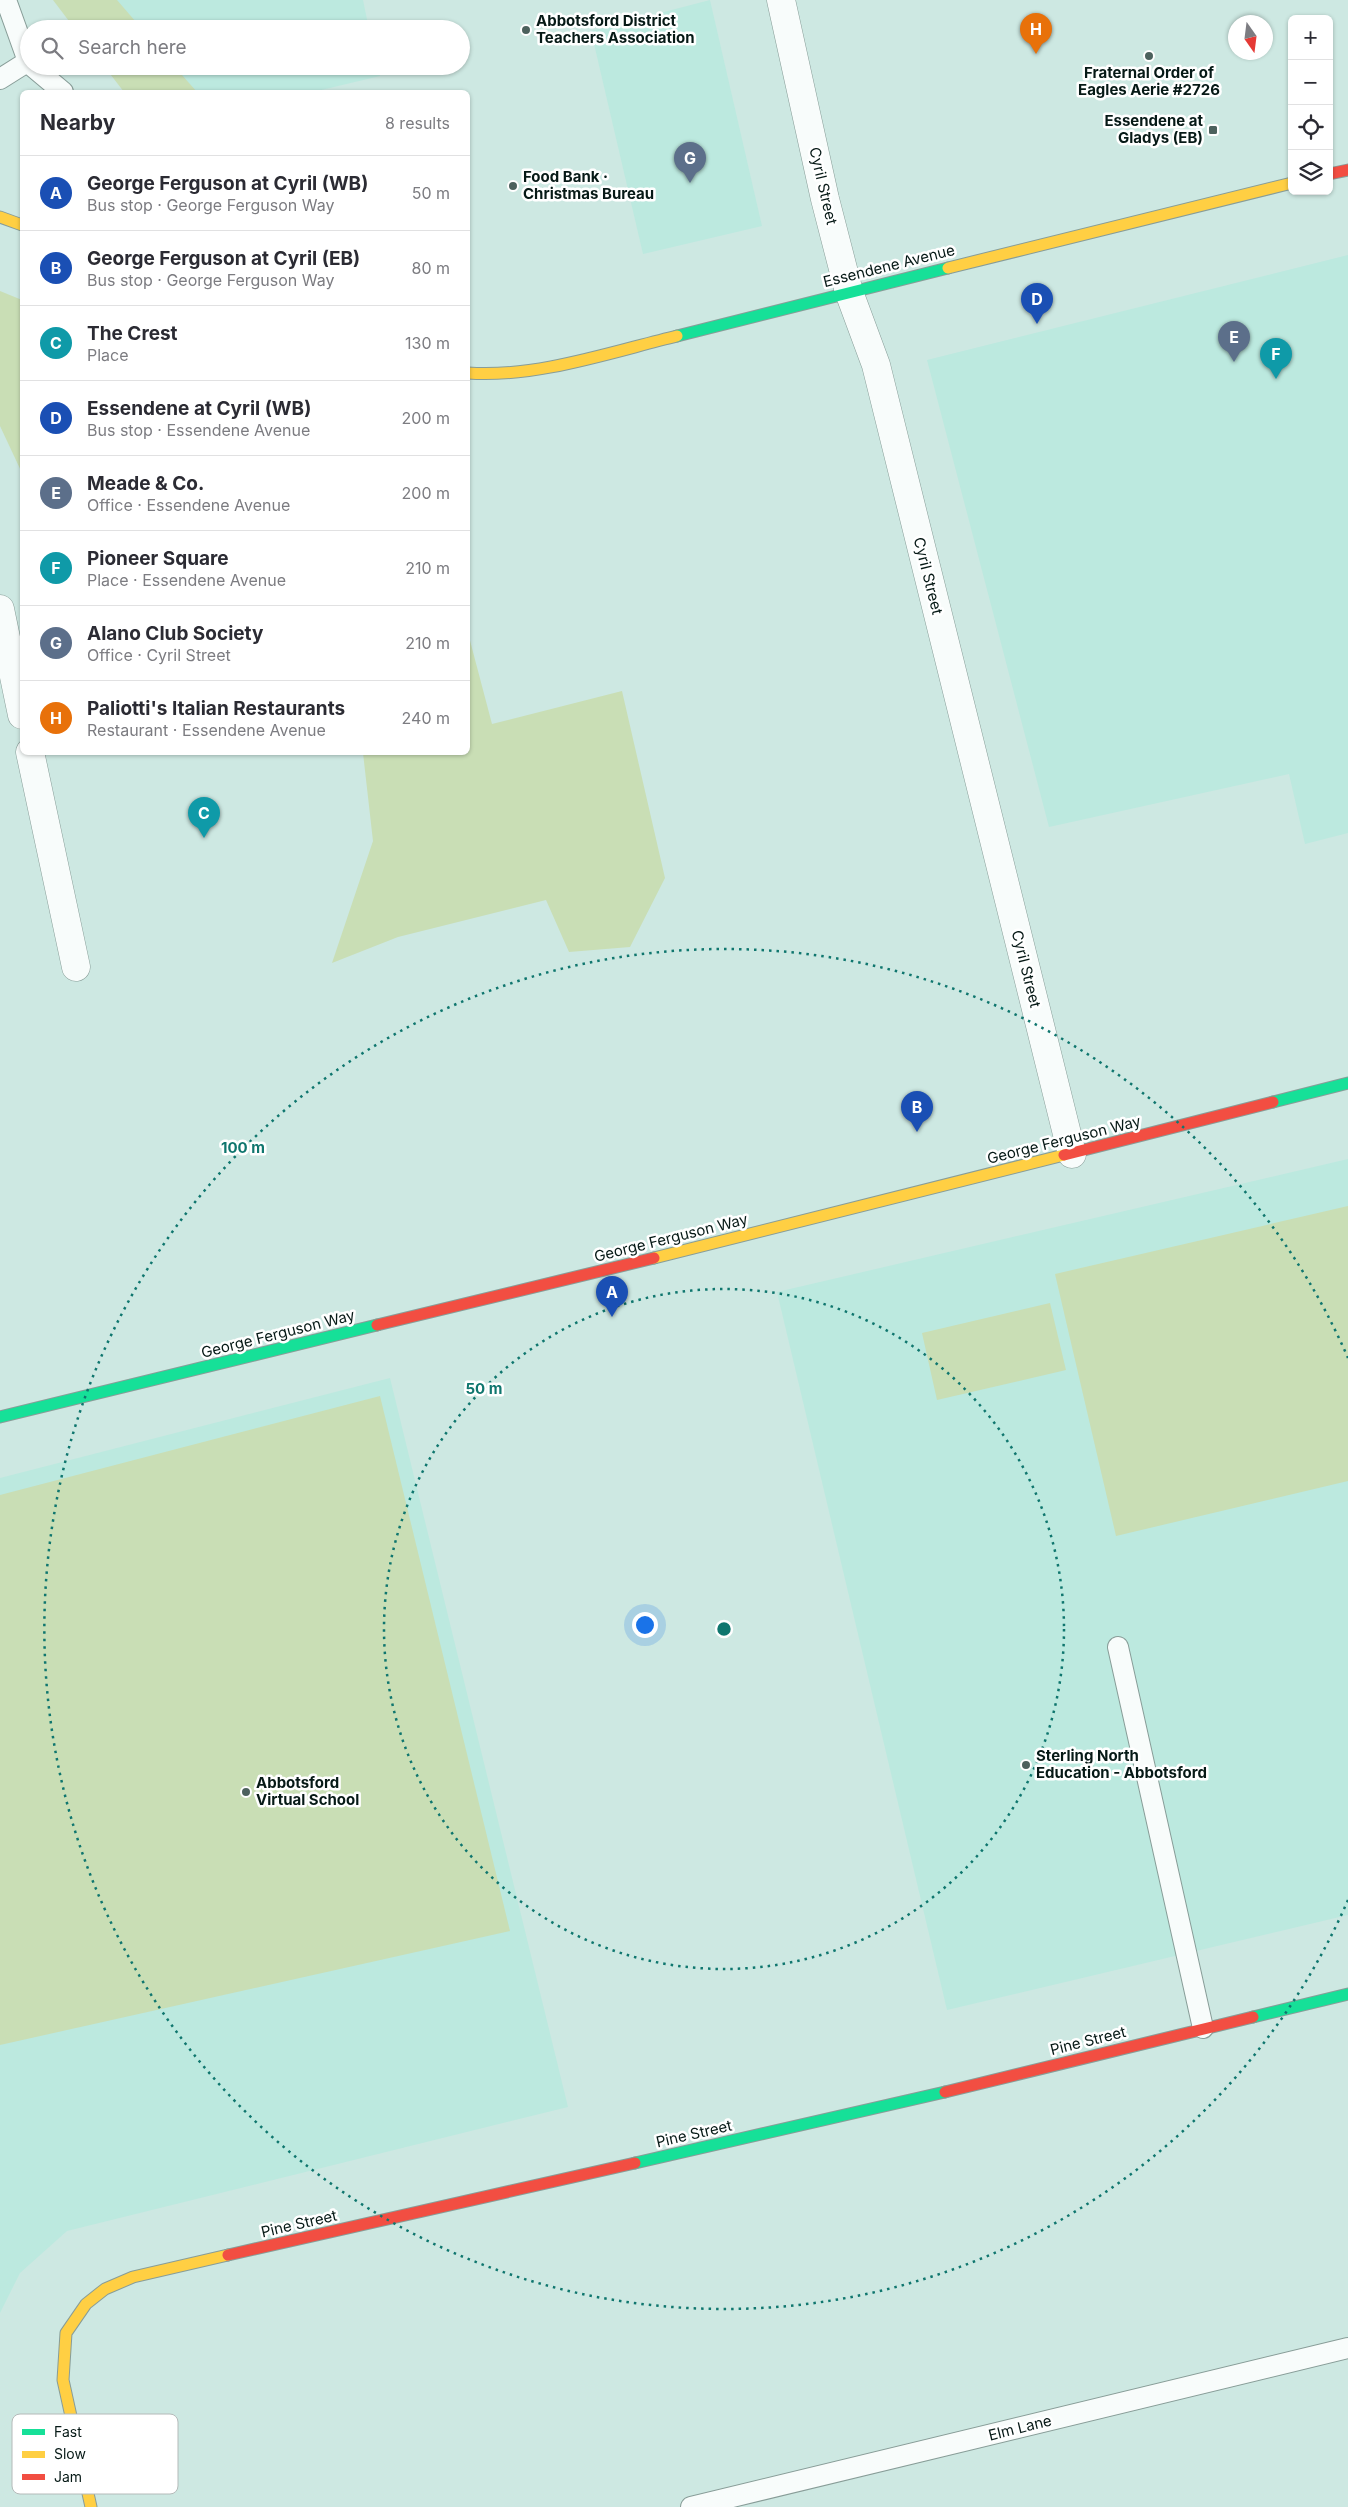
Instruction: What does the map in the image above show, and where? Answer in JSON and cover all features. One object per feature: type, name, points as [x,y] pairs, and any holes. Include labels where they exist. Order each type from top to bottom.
[{"type":"main road","points":[[1333,173],[1348,170]]},
{"type":"main road","name":"Essendene Avenue","points":[[470,373],[494,375],[572,362],[1288,184]]},
{"type":"main road","points":[[0,216],[20,224]]},
{"type":"main road","name":"George Ferguson Way","points":[[0,1417],[678,1253],[1348,1083]]},
{"type":"main road","name":"Pine Street","points":[[70,2414],[63,2380],[66,2333],[86,2304],[105,2289],[133,2276],[898,2103],[1348,1994]]},
{"type":"main road","name":"Pine Street","points":[[88,2494],[91,2507]]},
{"type":"street","name":"Cyril Street","points":[[781,0],[825,199],[849,292],[876,365],[1072,1154]]},
{"type":"street","points":[[0,609],[20,705]]},
{"type":"street","points":[[31,755],[76,967]]},
{"type":"lane","points":[[6,0],[20,39]]},
{"type":"lane","points":[[0,79],[20,69]]},
{"type":"lane","points":[[42,75],[61,90]]},
{"type":"lane","points":[[1118,1647],[1203,2028]]},
{"type":"lane","name":"Elm Lane","points":[[691,2507],[1348,2348]]},
{"type":"shaded area","points":[[53,0],[117,0],[134,20],[68,20]]},
{"type":"shaded area","points":[[103,0],[363,0],[367,20],[120,20]]},
{"type":"shaded area","points":[[710,0],[762,226],[643,254],[591,31]]},
{"type":"shaded area","points":[[111,75],[182,75],[195,90],[122,90]]},
{"type":"shaded area","points":[[168,75],[380,76],[321,90],[181,90]]},
{"type":"shaded area","points":[[1348,255],[1348,833],[1305,844],[1289,774],[1049,827],[927,360]]},
{"type":"shaded area","points":[[0,291],[20,299],[20,469],[0,426]]},
{"type":"shaded area","points":[[470,641],[492,724],[622,691],[665,878],[630,947],[569,952],[546,900],[398,937],[332,963],[373,841],[363,755],[470,755]]},
{"type":"shaded area","name":"Sterling North Education - Abbotsford","points":[[1348,1159],[1348,1915],[947,2010],[777,1292]]},
{"type":"shaded area","points":[[1348,1206],[1348,1481],[1116,1536],[1055,1274]]},
{"type":"shaded area","points":[[1050,1303],[1066,1370],[937,1400],[922,1333]]},
{"type":"shaded area","name":"Abbotsford Virtual School","points":[[390,1378],[568,2107],[67,2231],[20,2273],[0,2313],[0,1478]]},
{"type":"shaded area","name":"Abbotsford Virtual School","points":[[380,1396],[510,1931],[0,2045],[0,1495]]},
{"type":"traffic: fast","points":[[677,336],[948,268]]},
{"type":"traffic: fast","points":[[1273,1102],[1348,1083]]},
{"type":"traffic: fast","points":[[0,1417],[377,1325]]},
{"type":"traffic: fast","points":[[1253,2017],[1348,1994]]},
{"type":"traffic: fast","points":[[635,2163],[945,2092]]},
{"type":"traffic: slow","points":[[948,268],[1288,184]]},
{"type":"traffic: slow","points":[[0,217],[20,224]]},
{"type":"traffic: slow","points":[[470,373],[494,374],[547,368],[677,336]]},
{"type":"traffic: slow","points":[[654,1258],[1064,1155]]},
{"type":"traffic: slow","points":[[70,2414],[63,2380],[66,2333],[86,2304],[105,2289],[133,2277],[228,2255]]},
{"type":"traffic: slow","points":[[88,2494],[91,2507]]},
{"type":"traffic: jam","points":[[1333,173],[1348,170]]},
{"type":"traffic: jam","points":[[1064,1155],[1273,1102]]},
{"type":"traffic: jam","points":[[377,1325],[654,1258]]},
{"type":"traffic: jam","points":[[945,2092],[1253,2017]]},
{"type":"traffic: jam","points":[[228,2255],[635,2163]]},
{"type":"place","name":"Abbotsford District Teachers Association","points":[[526,30]]},
{"type":"place","name":"Paliotti's Italian Restaurants","points":[[1036,54]]},
{"type":"place","name":"Fraternal Order of Eagles Aerie #2726","points":[[1149,56]]},
{"type":"place","name":"Essendene at Gladys (EB)","points":[[1213,130]]},
{"type":"place","name":"Alano Club Society","points":[[690,183]]},
{"type":"place","name":"Food Bank · Christmas Bureau","points":[[513,186]]},
{"type":"place","name":"Essendene at Cyril (WB)","points":[[1037,324]]},
{"type":"place","name":"Meade & Co.","points":[[1234,362]]},
{"type":"place","name":"Pioneer Square","points":[[1276,379]]},
{"type":"place","name":"The Crest","points":[[204,838]]},
{"type":"place","name":"George Ferguson at Cyril (EB)","points":[[917,1132]]},
{"type":"place","name":"George Ferguson at Cyril (WB)","points":[[612,1317]]},
{"type":"place","name":"Sterling North Education - Abbotsford","points":[[1026,1765]]},
{"type":"place","name":"Abbotsford Virtual School","points":[[246,1792]]}]
